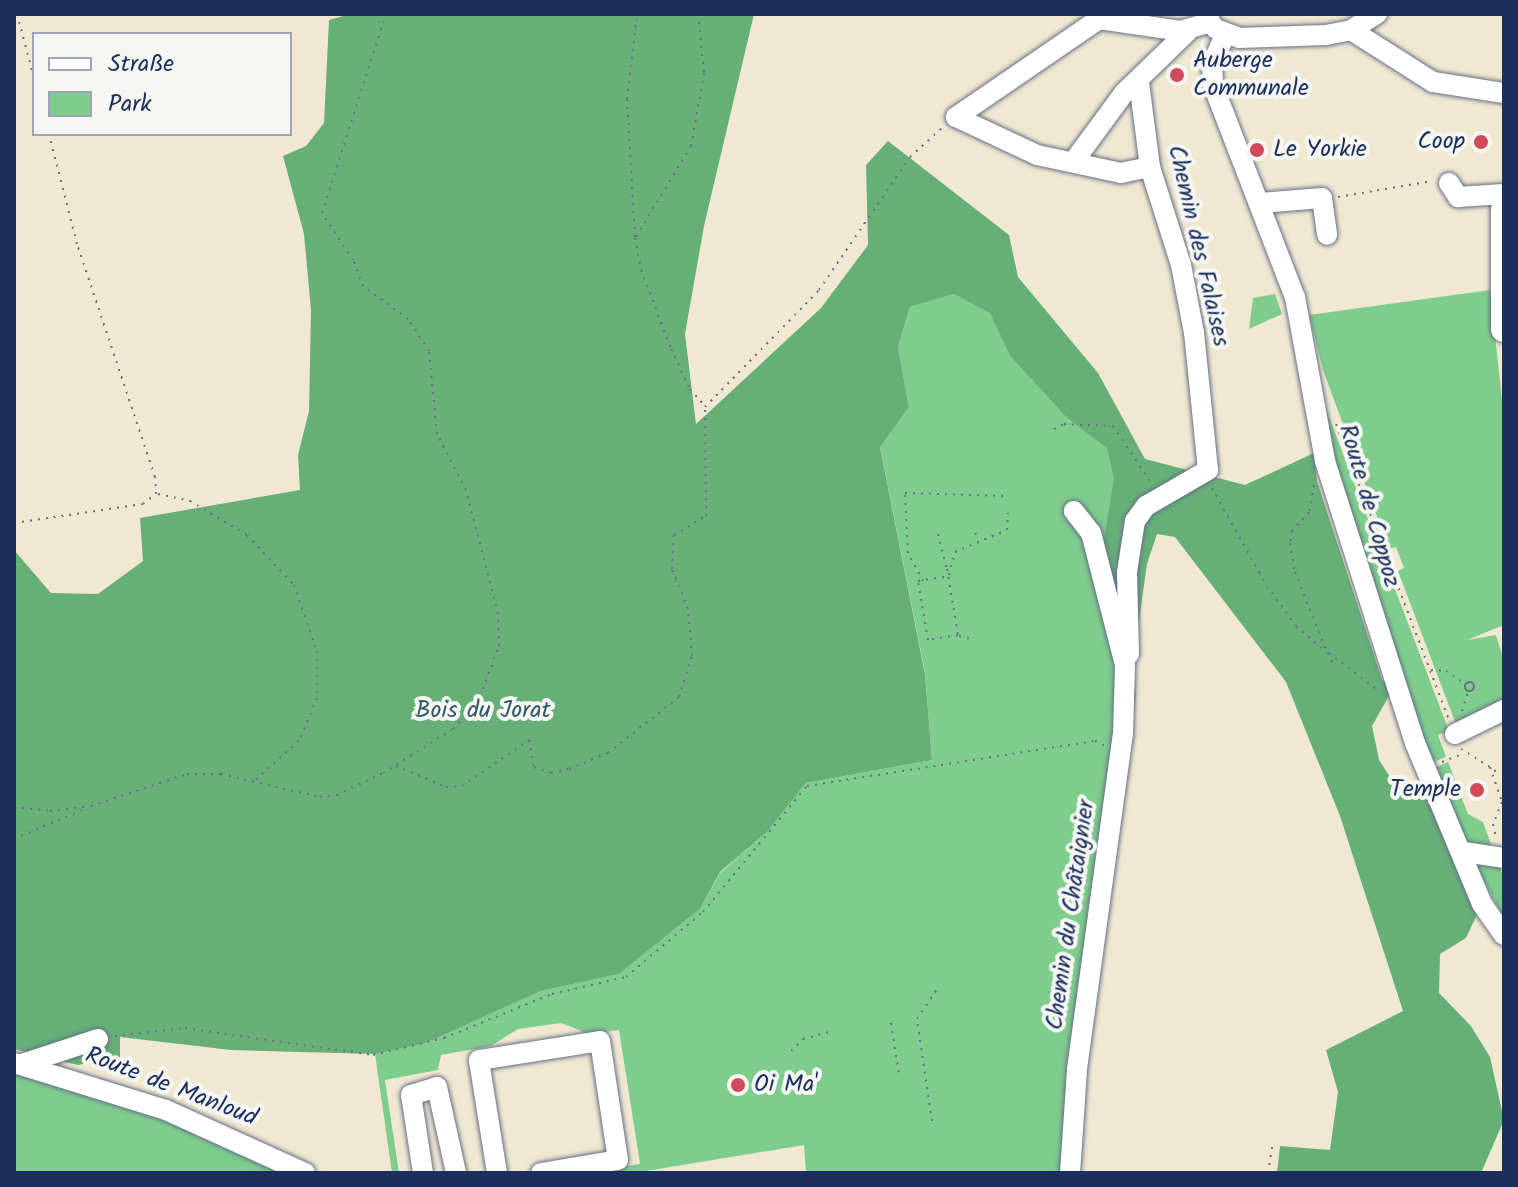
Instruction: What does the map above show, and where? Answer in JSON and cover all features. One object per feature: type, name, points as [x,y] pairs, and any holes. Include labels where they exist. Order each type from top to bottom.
[{"type":"main road","points":[[1504,209],[1504,312]]},
{"type":"street","points":[[1074,161],[1124,93],[1139,82],[1188,31],[1216,23],[1275,37],[1351,30],[1377,14]]},
{"type":"street","points":[[1150,167],[1121,173],[1037,155],[956,117],[1096,17],[1141,18],[1188,31]]},
{"type":"street","name":"Route de Coppoz","points":[[1216,23],[1213,85],[1282,262],[1308,349],[1325,461],[1399,699],[1487,914],[1504,935]]},
{"type":"street","points":[[1351,30],[1421,77],[1459,90],[1504,93]]},
{"type":"street","name":"Chemin des Falaises","points":[[1139,82],[1150,167],[1188,298],[1201,372],[1205,473]]},
{"type":"street","points":[[1449,183],[1458,197],[1504,194]]},
{"type":"street","points":[[1260,203],[1322,198],[1327,235]]},
{"type":"street","name":"Chemin du Châtaignier","points":[[1125,665],[1131,651],[1130,534],[1140,512],[1205,473]]},
{"type":"street","name":"Chemin du Châtaignier","points":[[1070,1173],[1077,1069],[1120,754],[1125,665],[1091,533],[1074,511]]},
{"type":"street","points":[[1458,731],[1504,710]]},
{"type":"street","points":[[1464,852],[1503,858]]},
{"type":"street","points":[[18,1064],[98,1039]]},
{"type":"street","points":[[497,1173],[479,1060],[600,1041],[618,1160],[541,1173]]},
{"type":"street","name":"Route de Manloud","points":[[18,1064],[166,1110],[305,1173]]},
{"type":"street","points":[[423,1173],[411,1095],[437,1087],[456,1173]]},
{"type":"path","points":[[17,14],[32,70]]},
{"type":"path","points":[[14,839],[91,806],[187,774],[253,782],[320,797],[354,790],[396,766],[472,712],[499,646],[498,614],[466,490],[437,434],[432,365],[418,331],[363,286],[353,260],[322,213],[386,14]]},
{"type":"path","points":[[396,766],[446,787],[462,786],[529,740],[534,767],[551,773],[608,753],[663,713],[679,697],[692,656],[688,609],[672,569],[674,535],[706,516],[705,407],[690,389],[671,349],[641,270],[635,238],[627,99],[637,14]]},
{"type":"path","points":[[635,238],[691,146],[704,73],[698,14]]},
{"type":"path","points":[[705,407],[819,290],[910,157],[956,117]]},
{"type":"path","points":[[50,136],[77,244],[155,477],[156,494]]},
{"type":"path","points":[[1322,198],[1442,179],[1449,183]]},
{"type":"path","points":[[1333,415],[1451,723],[1491,772],[1502,802],[1493,824],[1503,858]]},
{"type":"path","points":[[1054,429],[1064,424],[1113,426],[1161,498]]},
{"type":"path","points":[[1325,461],[1317,472],[1309,512],[1292,531],[1290,543],[1295,572],[1334,666]]},
{"type":"path","points":[[1205,473],[1267,586],[1296,626],[1327,653],[1388,696]]},
{"type":"path","points":[[923,581],[908,553],[905,493],[1007,496]]},
{"type":"path","points":[[14,523],[143,504],[156,494],[190,501],[247,535],[294,585],[317,651],[317,698],[299,741],[253,782]]},
{"type":"path","points":[[948,576],[955,552],[1007,530],[1008,513]]},
{"type":"path","points":[[975,533],[981,540]]},
{"type":"path","points":[[938,534],[958,635]]},
{"type":"path","points":[[948,576],[918,581],[928,640],[958,635],[970,638]]},
{"type":"path","points":[[1431,670],[1446,671],[1466,684],[1474,685],[1468,691]]},
{"type":"path","points":[[1447,760],[1468,691],[1466,684]]},
{"type":"path","points":[[98,1039],[185,1028],[373,1055],[404,1050],[552,994],[626,977],[703,912],[807,786],[1095,741],[1120,754]]},
{"type":"path","points":[[1491,772],[1504,769]]},
{"type":"path","points":[[14,807],[50,811],[91,806]]},
{"type":"path","points":[[932,1121],[917,1019],[937,989]]},
{"type":"path","points":[[891,1023],[899,1075]]},
{"type":"path","points":[[791,1051],[803,1039],[830,1032]]},
{"type":"path","points":[[1268,1173],[1273,1142]]},
{"type":"green space","name":"Bois du Jorat","points":[[351,14],[754,14],[704,226],[685,334],[696,424],[821,308],[868,245],[866,165],[888,141],[1009,235],[1018,277],[1098,373],[1145,459],[1245,485],[1314,453],[1317,481],[1382,680],[1394,687],[1372,726],[1379,760],[1397,788],[1421,790],[1422,781],[1482,904],[1466,938],[1440,954],[1439,993],[1471,1026],[1490,1057],[1504,1120],[1481,1173],[1277,1173],[1280,1146],[1330,1150],[1338,1092],[1326,1050],[1403,1011],[1340,816],[1286,682],[1175,537],[1157,534],[1147,564],[1132,670],[1102,551],[1114,479],[1107,448],[1066,417],[1010,356],[990,313],[954,294],[910,307],[898,347],[909,407],[880,447],[925,674],[932,760],[806,783],[767,832],[720,872],[700,909],[619,974],[541,991],[426,1043],[375,1054],[231,1050],[120,1037],[120,1057],[78,1065],[14,1049],[14,550],[51,593],[98,594],[143,561],[140,518],[300,490],[298,455],[309,411],[311,310],[304,234],[283,156],[306,146],[324,123],[329,20]]},
{"type":"green space","points":[[1490,290],[1504,417],[1504,625],[1467,640],[1496,635],[1504,661],[1504,704],[1457,727],[1398,571],[1404,568],[1396,547],[1389,549],[1323,370],[1309,315]]},
{"type":"green space","points":[[954,294],[990,312],[1010,356],[1066,417],[1108,448],[1114,479],[1136,696],[1087,1028],[1076,1173],[806,1173],[804,1145],[634,1173],[584,1173],[640,1164],[619,1030],[589,1034],[561,1023],[518,1029],[491,1046],[441,1055],[438,1070],[385,1080],[399,1173],[392,1173],[375,1054],[426,1043],[541,991],[619,974],[700,909],[720,873],[767,832],[806,783],[932,760],[925,672],[880,446],[909,407],[898,347],[910,307]]},
{"type":"green space","points":[[1275,294],[1282,314],[1249,329],[1253,298]]},
{"type":"green space","points":[[1324,404],[1381,553],[1375,556],[1383,578],[1390,576],[1449,731],[1438,735],[1446,757],[1431,763],[1346,518]]},
{"type":"green space","points":[[1448,762],[1468,814],[1483,822],[1493,850],[1466,846],[1434,768]]},
{"type":"green space","points":[[1472,859],[1498,862],[1504,879],[1504,924],[1497,920],[1500,911]]},
{"type":"green space","points":[[14,1063],[305,1173],[14,1173]]},
{"type":"place","name":"Auberge Communale","points":[[1177,75]]},
{"type":"place","name":"Coop","points":[[1481,142]]},
{"type":"place","name":"Le Yorkie","points":[[1257,150]]},
{"type":"place","name":"Temple","points":[[1477,790]]},
{"type":"place","name":"Oi Ma'","points":[[738,1085]]}]
